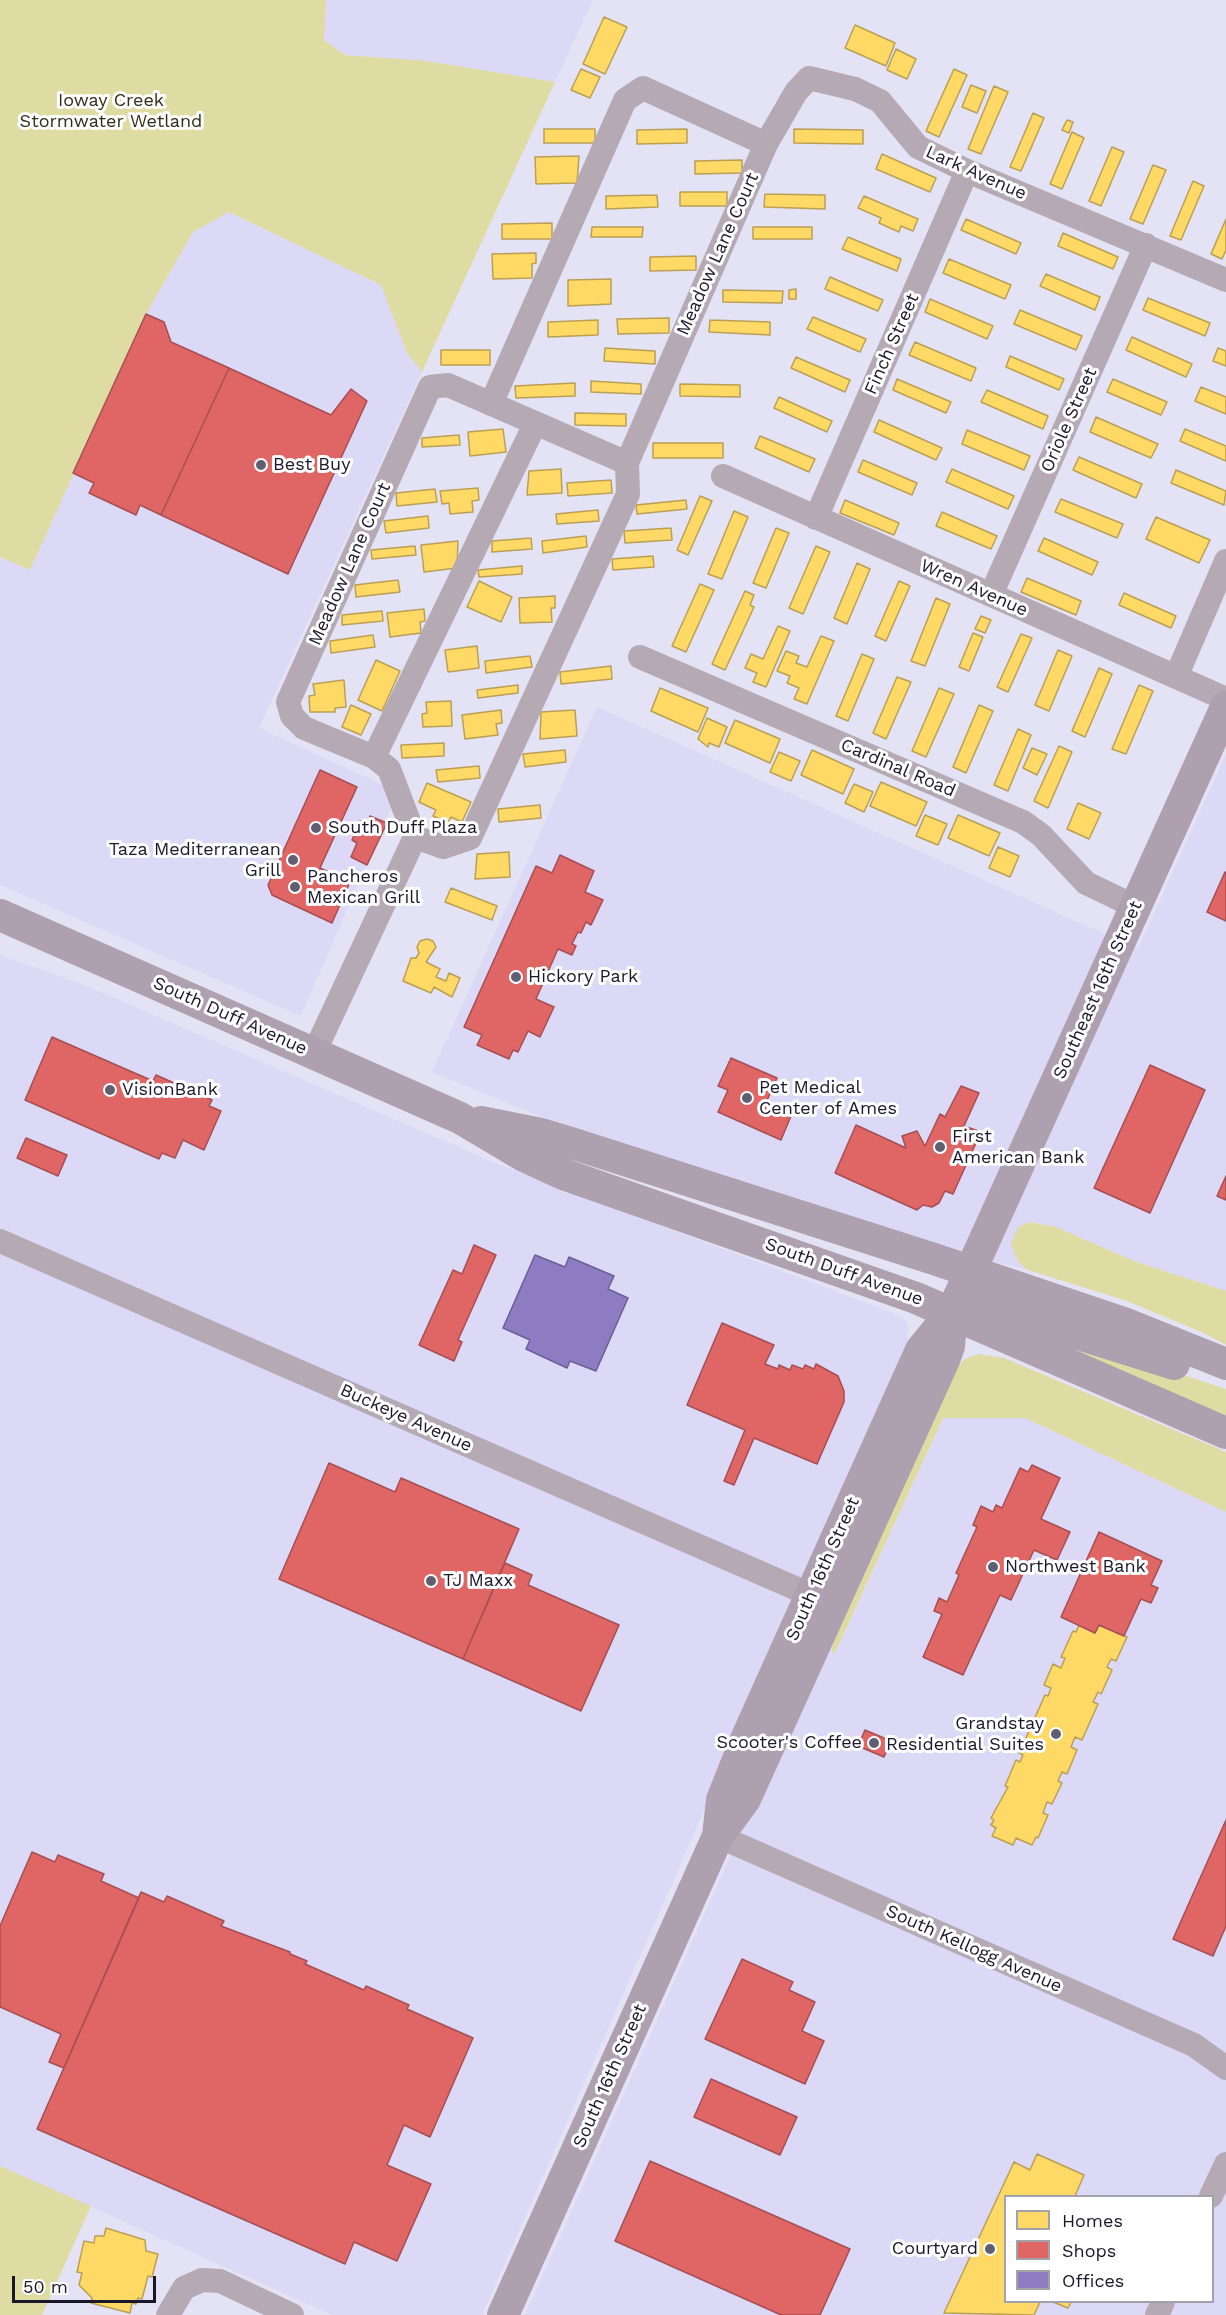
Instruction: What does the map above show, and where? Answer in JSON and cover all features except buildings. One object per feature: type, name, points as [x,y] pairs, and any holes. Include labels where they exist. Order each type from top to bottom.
[{"type":"main road","name":"Southeast 16th Street","points":[[970,1272],[1226,707]]},
{"type":"main road","name":"South Duff Avenue","points":[[0,915],[460,1118],[524,1156],[563,1174],[844,1271],[952,1312],[1226,1433]]},
{"type":"main road","name":"South Duff Avenue","points":[[460,1118],[541,1134],[572,1143],[1129,1325],[1226,1364]]},
{"type":"main road","name":"South 16th Street","points":[[718,1836],[722,1800],[728,1784],[811,1595],[921,1350],[952,1312],[970,1272]]},
{"type":"main road","points":[[952,1312],[974,1304],[992,1306],[1226,1380]]},
{"type":"main road","name":"South 16th Street","points":[[503,2315],[718,1836],[745,1799],[944,1360],[949,1346],[952,1312]]},
{"type":"street","name":"Lark Avenue","points":[[766,144],[796,92],[809,78],[855,89],[880,100],[918,147],[968,171],[1226,280]]},
{"type":"street","points":[[491,404],[625,100],[643,88],[766,144]]},
{"type":"street","name":"Meadow Lane Court","points":[[627,463],[448,385],[430,387],[288,702],[292,716],[304,728],[374,757],[389,769],[415,837],[443,848],[470,838],[628,494],[627,463],[766,144]]},
{"type":"street","name":"Finch Street","points":[[816,518],[968,171]]},
{"type":"street","name":"Oriole Street","points":[[991,595],[1146,245]]},
{"type":"street","points":[[374,757],[535,424]]},
{"type":"street","name":"Wren Avenue","points":[[723,476],[1226,699]]},
{"type":"street","points":[[1176,677],[1226,561]]},
{"type":"street","name":"Cardinal Road","points":[[640,657],[1023,822],[1041,835],[1086,883],[1103,894],[1136,907]]},
{"type":"street","points":[[314,1053],[415,837]]},
{"type":"street","name":"Buckeye Avenue","points":[[0,1241],[811,1595]]},
{"type":"street","name":"South Kellogg Avenue","points":[[718,1836],[1194,2046],[1226,2068]]},
{"type":"street","points":[[1211,2195],[1226,2163]]},
{"type":"street","points":[[168,2315],[184,2288],[202,2280],[220,2281],[292,2315]]},
{"type":"shaded area","points":[[326,0],[593,0],[555,82],[427,61],[345,55],[324,40]]},
{"type":"shaded area","points":[[229,212],[381,285],[407,353],[422,372],[259,728],[398,792],[301,1016],[0,885],[0,557],[30,570],[146,314],[193,232]]},
{"type":"shaded area","points":[[597,707],[1138,949],[1226,754],[1226,1291],[1134,1261],[1056,1227],[1030,1222],[1018,1227],[1019,1263],[1028,1270],[923,1245],[583,1134],[432,1072]]},
{"type":"shaded area","points":[[0,955],[87,986],[495,1163],[893,1313],[906,1321],[909,1328],[906,1352],[482,2315],[332,2315],[0,2166]]},
{"type":"shaded area","points":[[943,1418],[1025,1418],[1226,1512],[1226,2315],[525,2315],[773,1761],[834,1635],[835,1654]]},
{"type":"green space","name":"Ioway Creek Stormwater Wetland","points":[[0,0],[326,0],[324,40],[345,55],[427,61],[555,82],[422,372],[407,353],[381,285],[229,212],[193,232],[146,314],[30,570],[0,557]]},
{"type":"green space","points":[[1030,1222],[1056,1227],[1134,1261],[1226,1291],[1226,1345],[1206,1334],[1127,1301],[1028,1270],[1019,1263],[1011,1244],[1018,1227]]},
{"type":"green space","points":[[1057,1333],[1226,1389],[1226,1418],[1054,1341]]},
{"type":"green space","points":[[978,1354],[1004,1358],[1226,1452],[1226,1512],[1025,1418],[943,1418],[834,1655],[832,1650],[834,1635],[954,1372],[963,1360]]},
{"type":"green space","points":[[0,2166],[91,2206],[42,2315],[0,2315]]},
{"type":"place","name":"Best Buy","points":[[261,465]]},
{"type":"place","name":"South Duff Plaza","points":[[316,828]]},
{"type":"place","name":"Taza Mediterranean Grill","points":[[293,860]]},
{"type":"place","name":"Pancheros Mexican Grill","points":[[295,887]]},
{"type":"place","name":"Hickory Park","points":[[516,977]]},
{"type":"place","name":"VisionBank","points":[[110,1090]]},
{"type":"place","name":"Pet Medical Center of Ames","points":[[747,1098]]},
{"type":"place","name":"First American Bank","points":[[940,1147]]},
{"type":"place","name":"Northwest Bank","points":[[993,1567]]},
{"type":"place","name":"TJ Maxx","points":[[431,1581]]},
{"type":"place","name":"Grandstay Residential Suites","points":[[1056,1734]]},
{"type":"place","name":"Scooter's Coffee","points":[[874,1743]]},
{"type":"place","name":"Courtyard","points":[[990,2249]]}]
